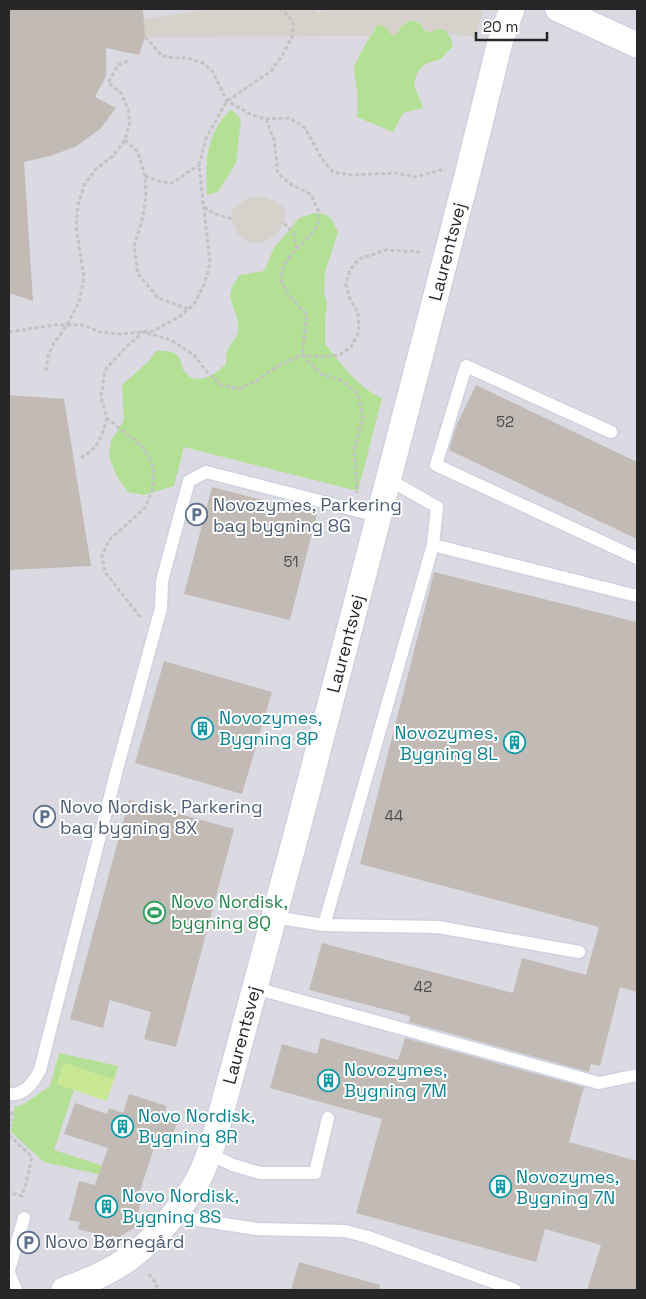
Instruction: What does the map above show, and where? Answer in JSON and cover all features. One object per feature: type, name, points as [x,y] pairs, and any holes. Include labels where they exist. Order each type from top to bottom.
[{"type":"street","name":"Laurentsvej","points":[[64,1290],[92,1279],[134,1255],[172,1216],[196,1184],[214,1143],[468,172],[500,42],[512,9]]},
{"type":"street","points":[[558,9],[637,45]]},
{"type":"lane","points":[[611,432],[466,366],[436,465],[637,558]]},
{"type":"lane","points":[[9,1094],[15,1095],[33,1084],[40,1070],[116,773],[161,608],[162,581],[189,481],[206,472],[379,512]]},
{"type":"lane","points":[[324,925],[433,545],[437,507],[388,479]]},
{"type":"lane","points":[[433,545],[637,596]]},
{"type":"lane","points":[[274,917],[324,925],[438,927],[579,952]]},
{"type":"lane","points":[[255,988],[599,1082],[637,1075]]},
{"type":"lane","points":[[209,1154],[233,1165],[260,1173],[315,1173],[328,1118]]},
{"type":"lane","points":[[172,1216],[257,1229],[345,1231],[368,1237],[514,1290]]},
{"type":"lane","points":[[16,1290],[9,1272],[24,1218]]},
{"type":"path","points":[[9,332],[56,325],[82,325],[101,332],[120,334],[153,331],[179,317],[194,304],[204,285],[210,263],[199,164],[206,138],[227,101],[271,71],[282,56],[292,38],[293,21],[281,9]]},
{"type":"path","points":[[145,37],[162,56],[188,58],[203,63],[213,72],[227,101],[252,115],[266,119],[290,118],[305,128],[324,162],[333,172],[351,175],[396,173],[415,177],[442,168],[468,172]]},
{"type":"path","points":[[46,371],[48,356],[54,343],[68,325],[80,302],[84,278],[76,226],[78,205],[84,185],[96,170],[113,156],[125,140],[130,122],[128,109],[121,92],[108,83],[118,65],[128,61]]},
{"type":"path","points":[[266,119],[274,140],[278,174],[292,185],[310,194],[319,210],[318,224],[284,265],[281,278],[286,289],[307,315],[302,355]]},
{"type":"path","points":[[125,140],[138,152],[145,176],[146,195],[143,217],[134,246],[138,274],[158,298],[188,309]]},
{"type":"path","points":[[145,176],[161,182],[172,183],[199,164]]},
{"type":"path","points":[[203,206],[213,213],[232,219]]},
{"type":"path","points":[[284,223],[292,232],[297,249]]},
{"type":"path","points":[[143,332],[171,340],[194,355],[206,371],[221,385],[239,388],[258,380],[276,367],[302,355],[320,357],[339,355],[352,347],[359,332],[358,313],[349,298],[346,284],[350,270],[359,259],[386,250],[416,251],[445,257]]},
{"type":"path","points":[[81,458],[93,451],[103,433],[107,418],[101,397],[105,370],[143,332]]},
{"type":"path","points":[[302,355],[321,374],[341,380],[358,394],[363,418],[354,449],[357,497],[379,512]]},
{"type":"path","points":[[107,418],[144,448],[154,469],[152,492],[145,508],[109,540],[102,556],[105,572],[144,622],[148,654]]},
{"type":"path","points":[[9,1135],[32,1157],[22,1196],[9,1192]]},
{"type":"shaded area","points":[[9,9],[637,9],[637,1290],[9,1290]]},
{"type":"shaded area","points":[[212,9],[312,9],[319,13],[325,9],[481,9],[482,15],[476,37],[450,34],[441,28],[428,33],[418,21],[411,20],[401,26],[396,35],[392,35],[383,25],[378,25],[374,29],[372,36],[145,37],[143,19]]},
{"type":"shaded area","points":[[263,197],[274,201],[283,207],[286,214],[284,223],[279,231],[273,237],[260,243],[248,242],[239,235],[231,216],[233,209],[245,200]]},
{"type":"green space","points":[[410,20],[419,23],[424,30],[440,29],[446,31],[453,46],[441,59],[425,64],[417,73],[414,85],[423,108],[403,113],[393,132],[357,117],[354,69],[361,53],[378,25],[383,25],[392,35],[405,22]]},
{"type":"green space","points":[[231,109],[241,121],[236,163],[218,192],[207,195],[207,159],[212,138],[216,128]]},
{"type":"green space","points":[[315,213],[324,214],[330,218],[338,232],[325,272],[324,292],[327,304],[325,344],[358,382],[373,394],[382,398],[358,491],[184,447],[174,486],[144,495],[128,492],[116,475],[109,456],[111,441],[124,420],[122,385],[149,361],[156,351],[169,351],[176,354],[184,371],[194,378],[206,378],[222,368],[226,364],[227,351],[238,331],[238,322],[231,297],[234,284],[240,275],[264,271],[274,248],[299,218]]},
{"type":"green space","points":[[59,1053],[118,1066],[114,1080],[64,1063],[57,1084],[74,1090],[54,1150],[106,1167],[102,1175],[44,1162],[11,1132],[15,1106],[21,1106],[50,1086]]},
{"type":"green space","points":[[64,1063],[114,1080],[106,1101],[57,1084]]},
{"type":"building","points":[[9,9],[143,9],[145,37],[139,55],[106,48],[106,76],[95,97],[116,108],[100,129],[75,147],[50,156],[24,162],[33,301],[9,293]]},
{"type":"building","points":[[476,385],[637,462],[637,539],[449,450],[457,424]]},
{"type":"building","points":[[9,395],[64,399],[91,566],[9,570]]},
{"type":"building","points":[[212,487],[317,514],[290,620],[184,594]]},
{"type":"building","name":"Novozymes, Bygning 8L","points":[[434,572],[637,622],[637,992],[620,987],[600,1066],[591,1064],[589,1072],[409,1022],[410,1016],[309,990],[322,943],[513,993],[522,958],[586,975],[599,927],[360,864]]},
{"type":"building","name":"Novozymes, Bygning 8P","points":[[164,661],[272,692],[242,794],[135,763]]},
{"type":"building","name":"Novo Nordisk, bygning 8Q","points":[[129,800],[234,829],[176,1047],[144,1039],[151,1012],[110,1000],[103,1028],[70,1019]]},
{"type":"building","name":"Novozymes, Bygning 7N","points":[[321,1038],[398,1060],[405,1038],[584,1087],[569,1142],[637,1161],[637,1290],[587,1290],[601,1245],[545,1229],[536,1262],[356,1213],[382,1119],[270,1088],[282,1044],[317,1054]]},
{"type":"building","points":[[129,1094],[167,1106],[165,1112],[179,1117],[168,1150],[155,1145],[140,1191],[143,1192],[134,1228],[116,1239],[78,1229],[80,1222],[69,1220],[79,1181],[95,1185],[108,1148],[64,1134],[75,1103],[107,1114],[109,1108],[123,1113]]},
{"type":"building","points":[[299,1262],[380,1285],[379,1290],[291,1290]]},
{"type":"place","name":"Novozymes, Parkering bag bygning 8G","points":[[197,515]]},
{"type":"place","name":"Novozymes, Bygning 8P","points":[[203,728]]},
{"type":"place","name":"Novozymes, Bygning 8L","points":[[514,743]]},
{"type":"place","name":"Novo Nordisk, Parkering bag bygning 8X","points":[[44,817]]},
{"type":"place","name":"Novo Nordisk, bygning 8Q","points":[[155,912]]},
{"type":"place","name":"Novozymes, Bygning 7M","points":[[328,1080]]},
{"type":"place","name":"Novo Nordisk, Bygning 8R","points":[[122,1126]]},
{"type":"place","name":"Novozymes, Bygning 7N","points":[[500,1187]]},
{"type":"place","name":"Novo Nordisk, Bygning 8S","points":[[106,1206]]},
{"type":"place","name":"Novo Børnegård","points":[[29,1242]]}]
